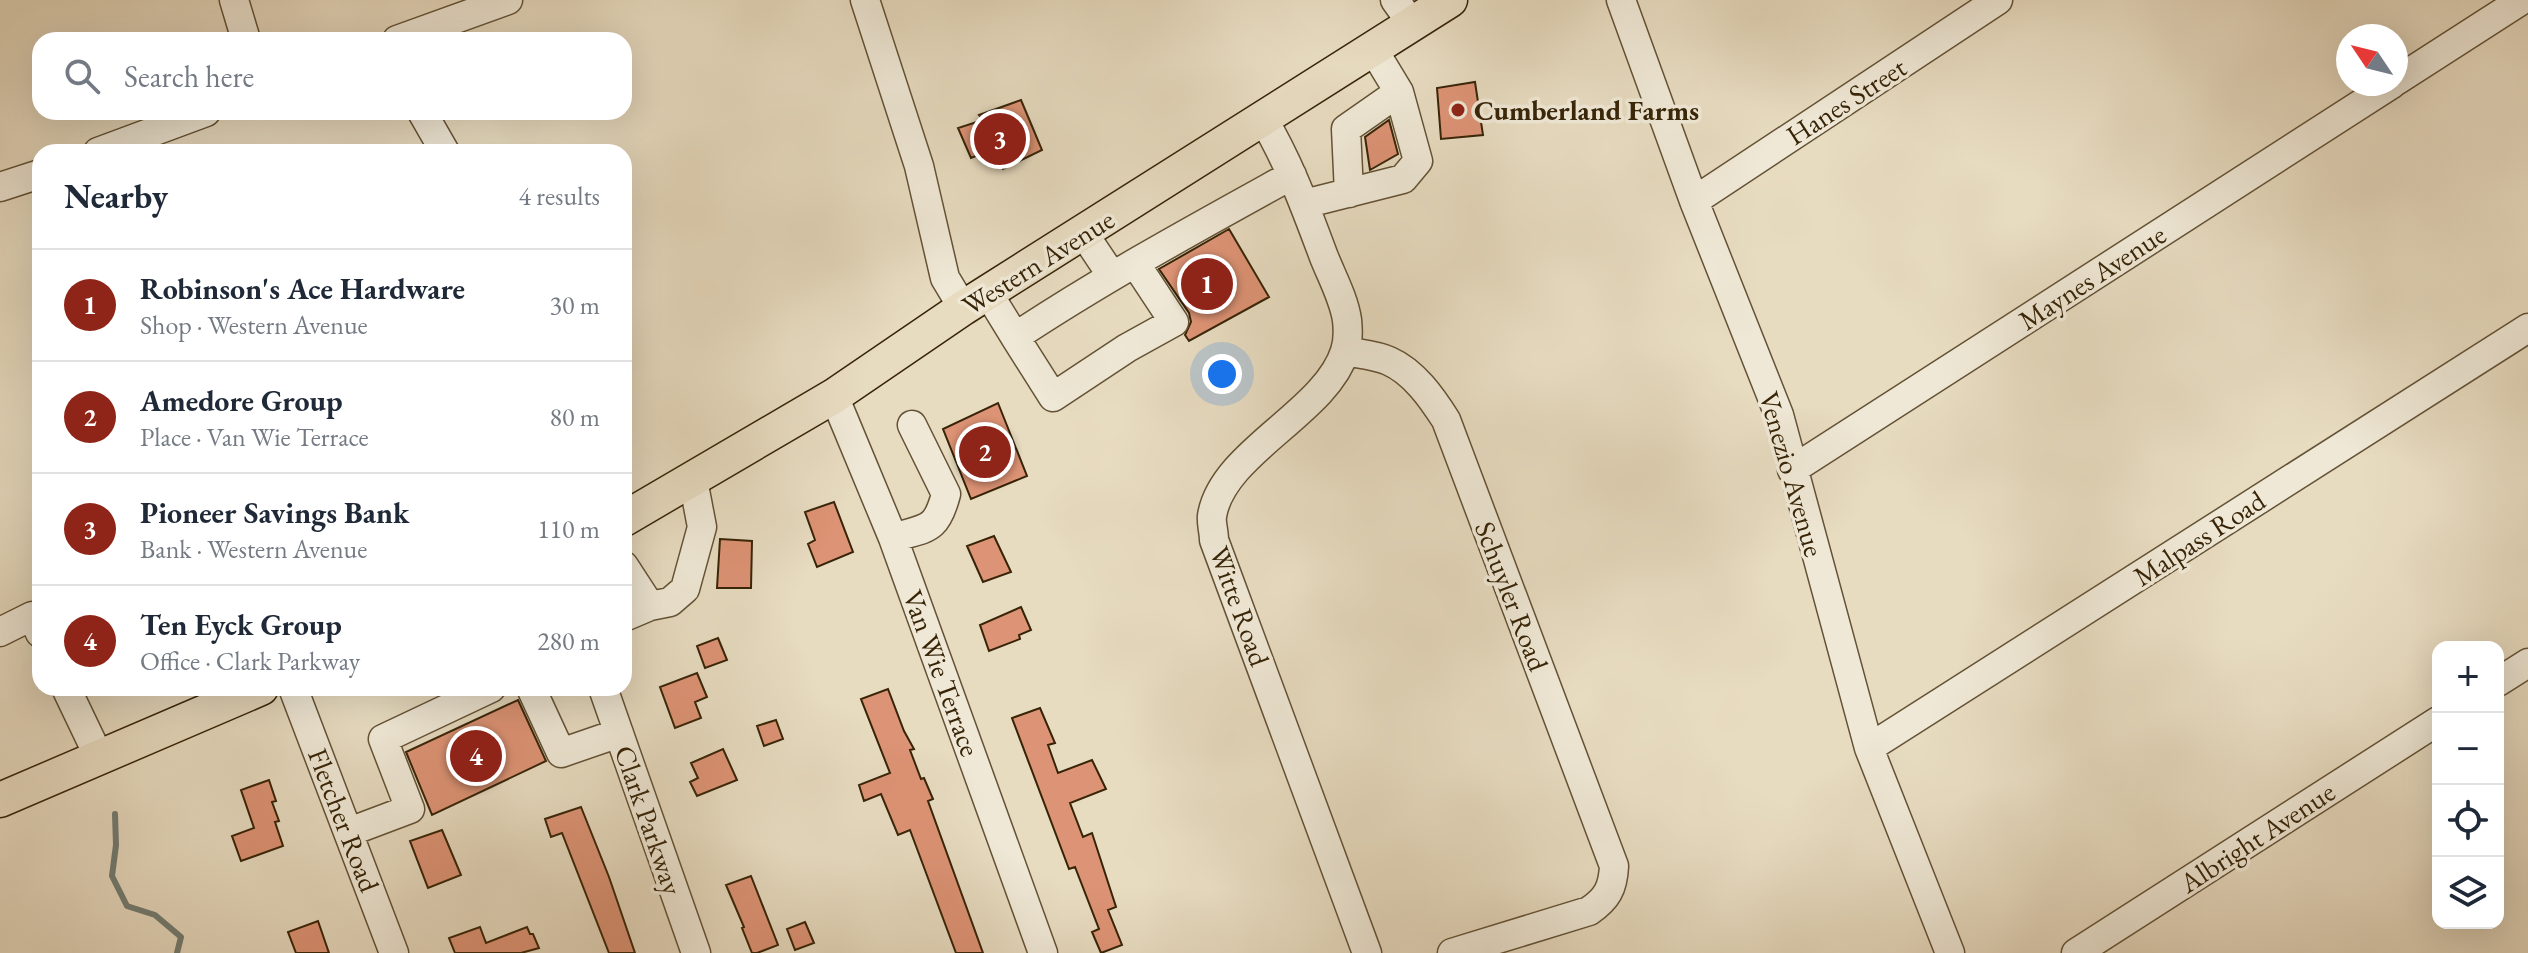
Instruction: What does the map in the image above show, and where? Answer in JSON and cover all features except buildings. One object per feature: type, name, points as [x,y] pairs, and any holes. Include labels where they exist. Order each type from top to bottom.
[{"type":"main road","name":"Western Avenue","points":[[632,514],[834,396],[976,301],[1373,49],[1404,12],[1450,0]]},
{"type":"main road","points":[[0,800],[242,696]]},
{"type":"street","points":[[234,0],[244,32]]},
{"type":"street","points":[[422,32],[508,0]]},
{"type":"street","points":[[865,0],[919,166],[945,278],[1015,337],[1053,397],[1127,348],[1174,322],[1084,234]]},
{"type":"street","points":[[873,30],[877,0]]},
{"type":"street","name":"Venezio Avenue","points":[[1621,0],[1694,201],[1779,415],[1869,748],[1950,953]]},
{"type":"street","name":"Hanes Street","points":[[1694,201],[1998,0]]},
{"type":"street","name":"Maynes Avenue","points":[[2408,74],[2522,0]]},
{"type":"street","points":[[1304,204],[1403,179],[1418,161],[1399,92],[1373,49]]},
{"type":"street","points":[[1349,193],[1346,129],[1399,92]]},
{"type":"street","name":"Maynes Avenue","points":[[1792,470],[2374,96]]},
{"type":"street","points":[[1262,117],[1284,155],[1343,305],[1347,322],[1345,351]]},
{"type":"street","points":[[120,144],[184,120]]},
{"type":"street","points":[[427,120],[440,144]]},
{"type":"street","points":[[1015,337],[1124,270],[1292,175]]},
{"type":"street","points":[[0,187],[32,177]]},
{"type":"street","name":"Malpass Road","points":[[1869,748],[2528,328]]},
{"type":"street","name":"Schuyler Road","points":[[1345,351],[1388,360],[1407,372],[1446,420],[1614,866],[1609,893],[1603,902],[1589,911],[1452,953]]},
{"type":"street","name":"Witte Road","points":[[1345,351],[1333,374],[1318,391],[1239,468],[1217,502],[1212,518],[1214,540],[1367,953]]},
{"type":"street","name":"Van Wie Terrace","points":[[834,396],[893,538],[1043,953]]},
{"type":"street","points":[[893,538],[933,525],[946,494],[912,425]]},
{"type":"street","points":[[632,614],[670,602],[685,589],[702,527],[693,480]]},
{"type":"street","points":[[632,578],[650,606]]},
{"type":"street","points":[[0,632],[32,622]]},
{"type":"street","points":[[2504,678],[2528,663]]},
{"type":"street","points":[[70,696],[99,757]]},
{"type":"street","name":"Fletcher Road","points":[[296,696],[394,953]]},
{"type":"street","points":[[349,832],[410,809],[383,739],[474,696]]},
{"type":"street","points":[[535,696],[561,753],[619,733]]},
{"type":"street","name":"Clark Parkway","points":[[606,696],[696,953]]},
{"type":"street","name":"Albright Avenue","points":[[2076,953],[2432,725]]},
{"type":"waterway","points":[[115,814],[116,845],[112,876],[127,906],[155,915],[181,937],[177,953]]},
{"type":"place","name":"Cumberland Farms","points":[[1458,110]]},
{"type":"place","name":"Pioneer Savings Bank","points":[[1000,139]]},
{"type":"place","name":"Robinson's Ace Hardware","points":[[1207,284]]},
{"type":"place","name":"Amedore Group","points":[[985,452]]},
{"type":"place","name":"Ten Eyck Group","points":[[476,756]]}]
